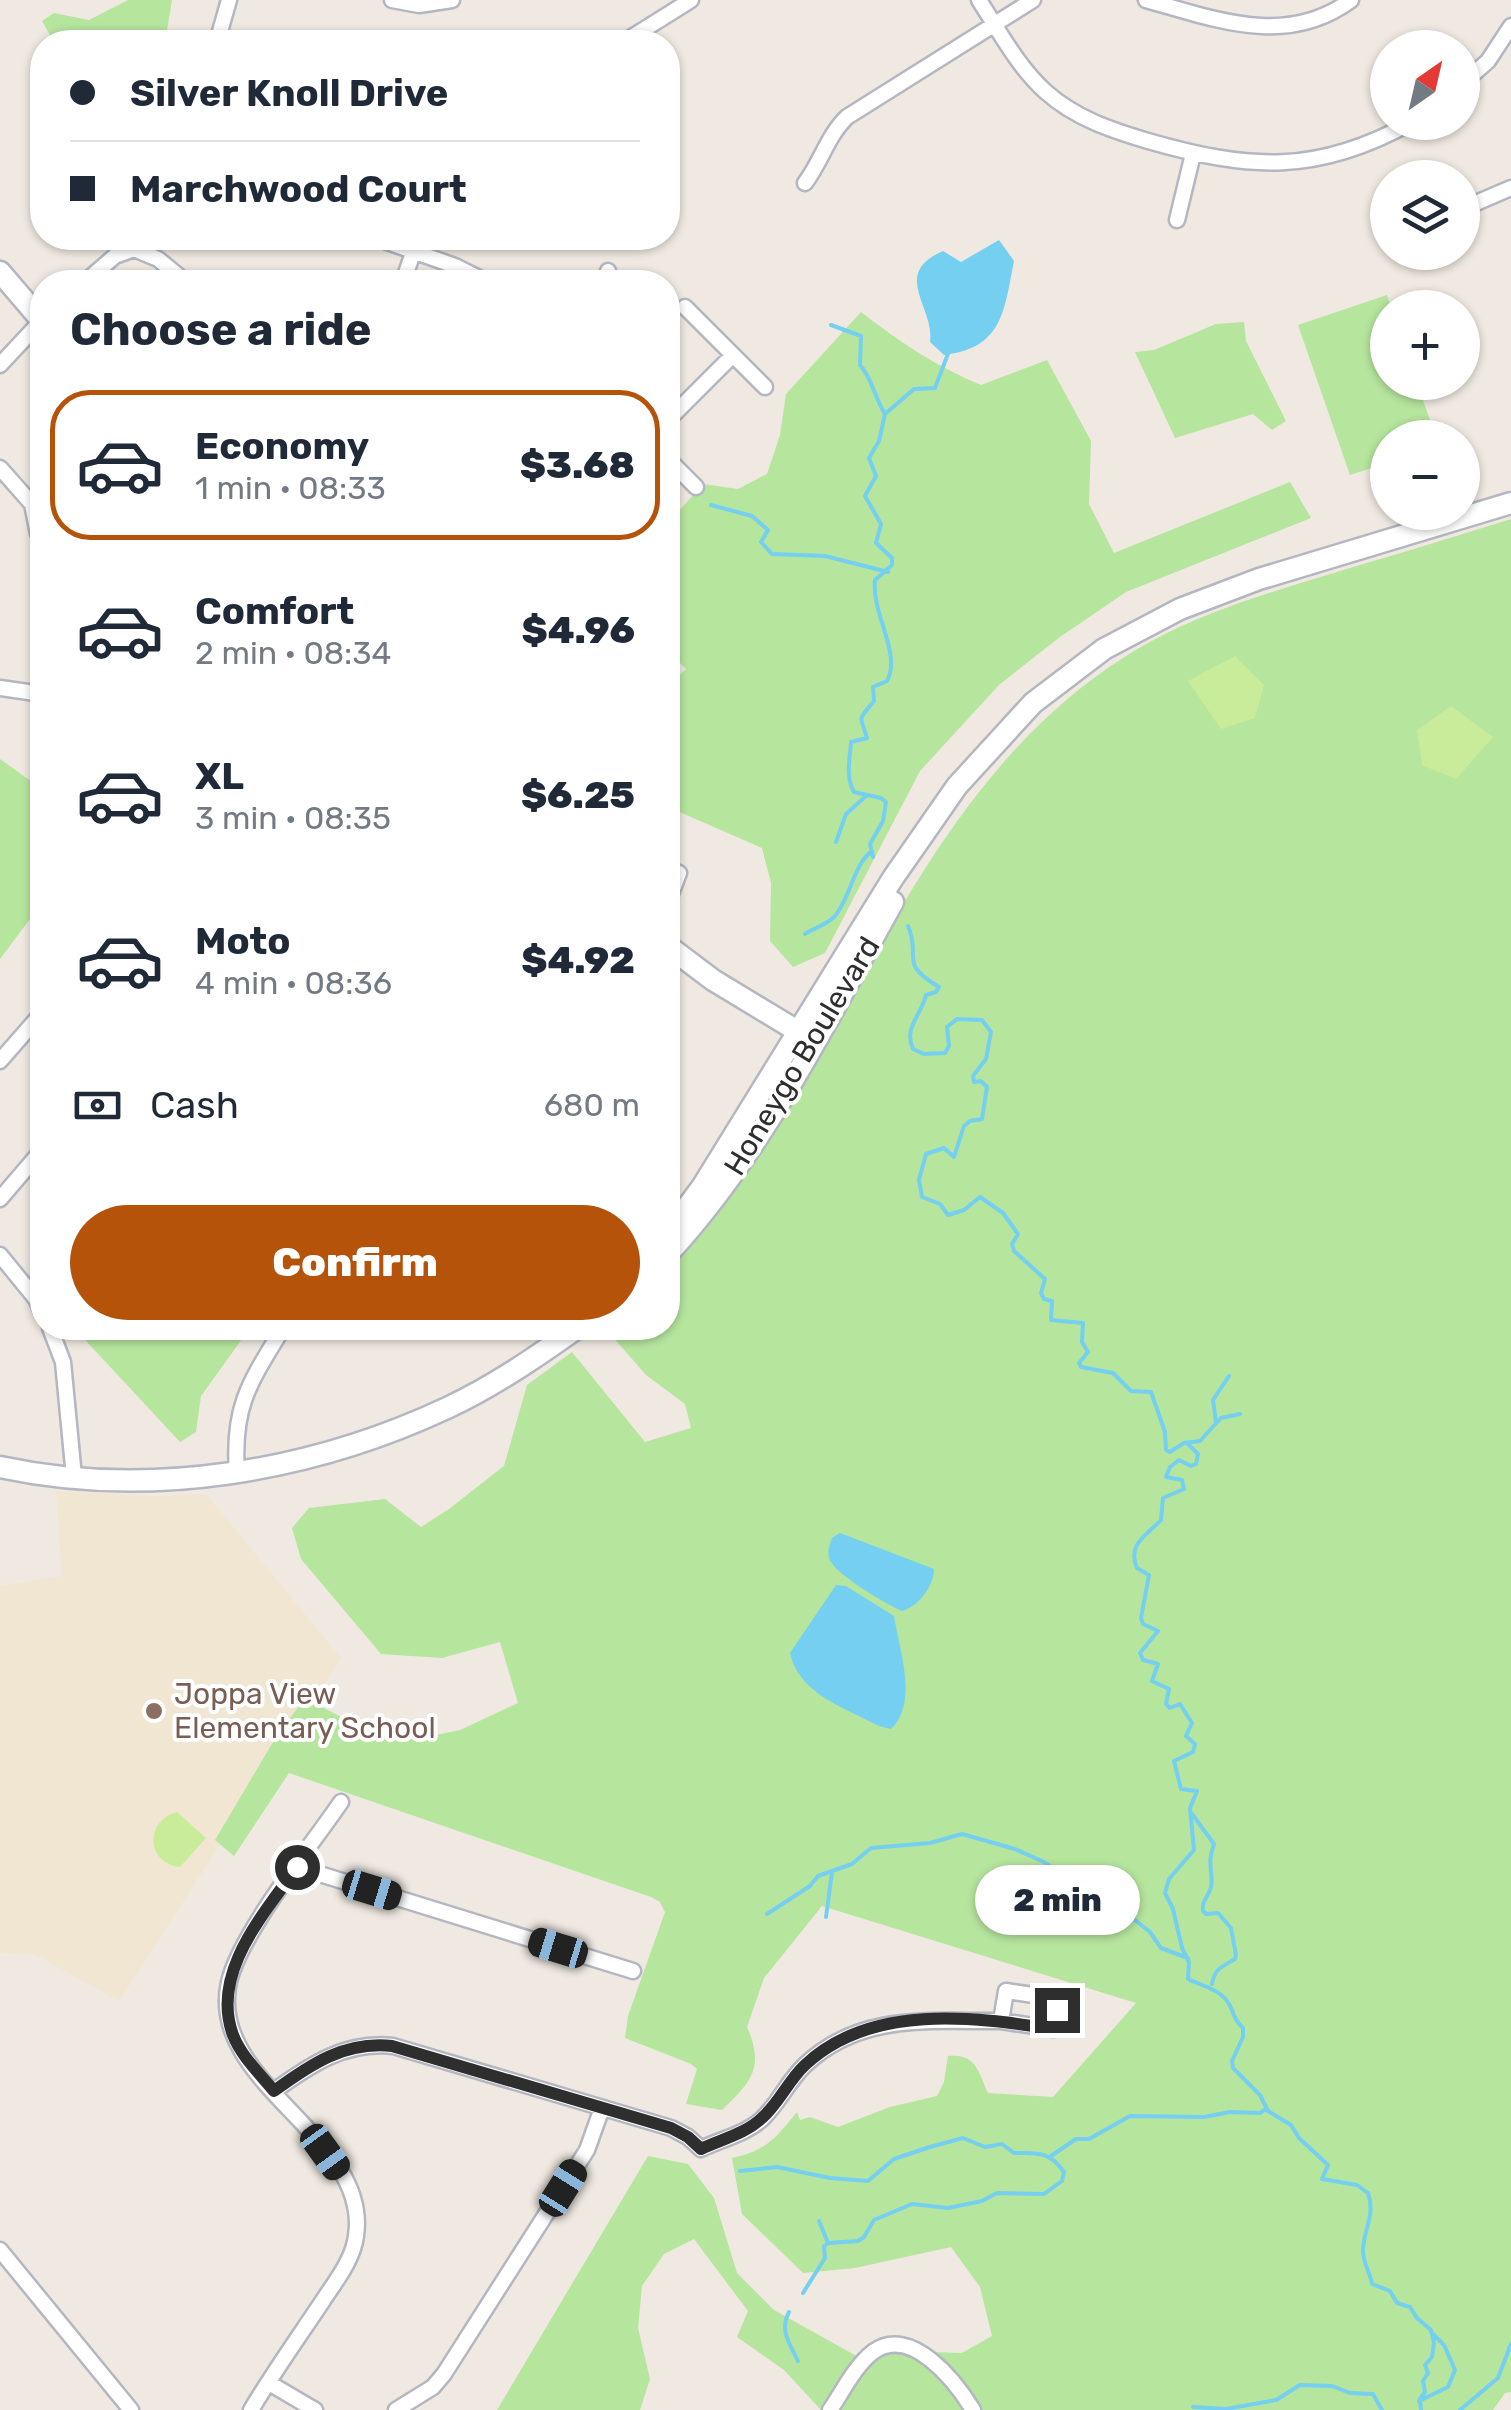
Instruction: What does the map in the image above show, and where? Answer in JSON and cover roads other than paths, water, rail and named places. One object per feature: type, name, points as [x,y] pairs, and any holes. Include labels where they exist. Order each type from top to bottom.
[{"type":"main road","points":[[0,272],[30,307]]},
{"type":"main road","name":"Honeygo Boulevard","points":[[680,1217],[806,1036],[904,882],[918,846],[957,786],[1033,703],[1120,640],[1180,609],[1258,580],[1511,503]]},
{"type":"main road","points":[[680,955],[713,980],[806,1036]]},
{"type":"main road","name":"Honeygo Boulevard","points":[[680,1239],[743,1160],[806,1036]]},
{"type":"main road","points":[[0,1467],[74,1477],[139,1480],[237,1472],[338,1450],[411,1424],[496,1382],[560,1340]]},
{"type":"street","points":[[220,30],[229,0]]},
{"type":"street","points":[[392,0],[419,4],[452,0]]},
{"type":"street","points":[[643,30],[691,0]]},
{"type":"street","points":[[979,0],[1038,84],[1065,107],[1116,132],[1193,154],[1256,164],[1296,162],[1351,150],[1373,140]]},
{"type":"street","points":[[805,183],[847,116],[1033,0]]},
{"type":"street","points":[[1146,0],[1204,8],[1230,24],[1277,28],[1328,14],[1352,0]]},
{"type":"street","points":[[1480,68],[1511,26]]},
{"type":"street","points":[[1177,220],[1193,154]]},
{"type":"street","points":[[1480,201],[1511,188]]},
{"type":"street","points":[[98,270],[119,250]]},
{"type":"street","points":[[139,250],[170,270]]},
{"type":"street","points":[[426,250],[464,270]]},
{"type":"street","points":[[685,307],[765,387]]},
{"type":"street","points":[[0,366],[30,334]]},
{"type":"street","points":[[680,408],[733,355]]},
{"type":"street","points":[[0,468],[30,502]]},
{"type":"street","points":[[680,472],[696,487]]},
{"type":"street","points":[[0,688],[30,692]]},
{"type":"street","points":[[0,1061],[30,1027]]},
{"type":"street","points":[[0,1198],[30,1164]]},
{"type":"street","points":[[0,1256],[30,1292]]},
{"type":"street","points":[[55,1340],[64,1362],[74,1477]]},
{"type":"street","points":[[237,1472],[236,1442],[242,1398],[276,1340]]},
{"type":"street","points":[[251,2410],[344,2268],[356,2240],[356,2206],[349,2186],[325,2152],[242,2051],[233,2035],[228,1986],[255,1928],[341,1802]]},
{"type":"street","points":[[297,1867],[633,1971]]},
{"type":"street","points":[[274,2091],[336,2053],[381,2044],[680,2132],[701,2149],[740,2134],[760,2121],[806,2064],[852,2034],[900,2021],[1002,2021]]},
{"type":"street","points":[[396,2410],[433,2387],[444,2374],[587,2150],[602,2108]]},
{"type":"street","points":[[0,2250],[131,2410]]},
{"type":"street","points":[[830,2410],[871,2354],[885,2346],[898,2345],[915,2350],[936,2364],[973,2410]]},
{"type":"street","points":[[269,2383],[315,2410]]},
{"type":"water","points":[[999,240],[1014,261],[997,324],[978,344],[944,355],[930,342],[930,329],[918,292],[919,270],[943,251],[961,262]]},
{"type":"water","points":[[840,1533],[934,1569],[924,1595],[902,1611],[853,1582],[829,1556],[832,1538]]},
{"type":"water","points":[[836,1585],[846,1586],[894,1616],[906,1691],[899,1718],[891,1729],[825,1698],[795,1667],[790,1653]]},
{"type":"waterway","points":[[831,325],[861,336],[860,365],[885,414]]},
{"type":"waterway","points":[[873,857],[870,844],[883,821],[886,802],[854,792],[849,767],[851,742],[867,738],[861,718],[874,701],[873,687],[887,681],[891,670],[875,580],[892,565],[892,558],[876,543],[881,524],[865,496],[876,476],[869,458],[879,441],[885,414],[914,389],[935,388],[949,351]]},
{"type":"waterway","points":[[711,505],[752,516],[768,530],[761,542],[772,554],[825,556],[888,572]]},
{"type":"waterway","points":[[836,842],[846,814],[866,796]]},
{"type":"waterway","points":[[805,934],[834,917],[860,865],[871,852]]},
{"type":"waterway","points":[[908,926],[914,965],[939,987],[926,995],[914,1021],[910,1034],[913,1049],[924,1054],[945,1053],[949,1046],[947,1027],[957,1019],[982,1020],[991,1032],[986,1059],[973,1076],[974,1082],[981,1081],[987,1087],[982,1119],[964,1126],[954,1157],[944,1148],[926,1154],[919,1180],[922,1197],[940,1204],[948,1215],[964,1210],[980,1197],[1003,1213],[1018,1234],[1012,1244],[1014,1251],[1045,1279],[1041,1293],[1044,1299],[1052,1301],[1051,1320],[1083,1323],[1082,1342],[1088,1352],[1079,1363],[1081,1367],[1113,1373],[1131,1391],[1151,1392],[1165,1432],[1166,1450],[1200,1441],[1221,1418],[1240,1414]]},
{"type":"waterway","points":[[1216,1422],[1213,1400],[1229,1376]]},
{"type":"waterway","points":[[1188,1444],[1198,1454],[1196,1464],[1191,1466],[1179,1460],[1166,1477],[1182,1480],[1184,1489],[1163,1498],[1161,1520],[1134,1553],[1137,1568],[1149,1575],[1141,1618],[1143,1624],[1158,1631],[1140,1653],[1143,1660],[1158,1664],[1152,1681],[1169,1689],[1166,1704],[1170,1708],[1180,1704],[1192,1723],[1186,1736],[1195,1744],[1193,1752],[1174,1761],[1181,1789],[1197,1791],[1190,1808],[1194,1850],[1169,1879],[1165,1893],[1189,1962],[1188,1979],[1222,1996],[1243,2028],[1233,2068],[1260,2095],[1268,2111],[1291,2125],[1328,2165],[1322,2179],[1357,2185],[1368,2193],[1371,2208],[1363,2251],[1372,2284],[1390,2291],[1397,2303],[1410,2307],[1431,2330],[1434,2343],[1432,2357],[1425,2365],[1428,2373],[1423,2381],[1421,2410]]},
{"type":"waterway","points":[[1192,1814],[1214,1844],[1211,1887],[1203,1911],[1218,1913],[1231,1928],[1236,1955],[1217,1971],[1212,1984]]},
{"type":"waterway","points":[[767,1914],[810,1886],[818,1876],[852,1864],[871,1848],[930,1843],[962,1834],[1044,1862],[1051,1867],[1055,1881]]},
{"type":"waterway","points":[[826,1917],[832,1872]]},
{"type":"waterway","points":[[1026,1873],[1073,1885],[1126,1913],[1150,1932],[1161,1948],[1188,1958]]},
{"type":"waterway","points":[[1051,2156],[1076,2139],[1089,2139],[1130,2116],[1204,2117],[1230,2112],[1260,2113],[1266,2109]]},
{"type":"waterway","points":[[740,2171],[777,2167],[868,2181],[894,2159],[963,2138],[985,2147],[1002,2144],[1014,2153],[1042,2155],[1064,2172],[1062,2181],[1044,2194],[997,2193],[982,2201],[948,2208],[912,2204],[874,2220],[858,2241],[828,2243]]},
{"type":"waterway","points":[[803,2293],[825,2258],[824,2246],[828,2243],[819,2221]]},
{"type":"waterway","points":[[789,2312],[785,2331],[798,2361]]},
{"type":"waterway","points":[[1419,2401],[1448,2387],[1455,2370],[1444,2345],[1433,2334]]},
{"type":"waterway","points":[[1460,2410],[1498,2378],[1511,2344]]},
{"type":"waterway","points":[[1193,2407],[1226,2409],[1276,2400],[1300,2385],[1373,2394],[1382,2410]]},
{"type":"place","name":"Joppa View Elementary School","points":[[154,1711]]}]
